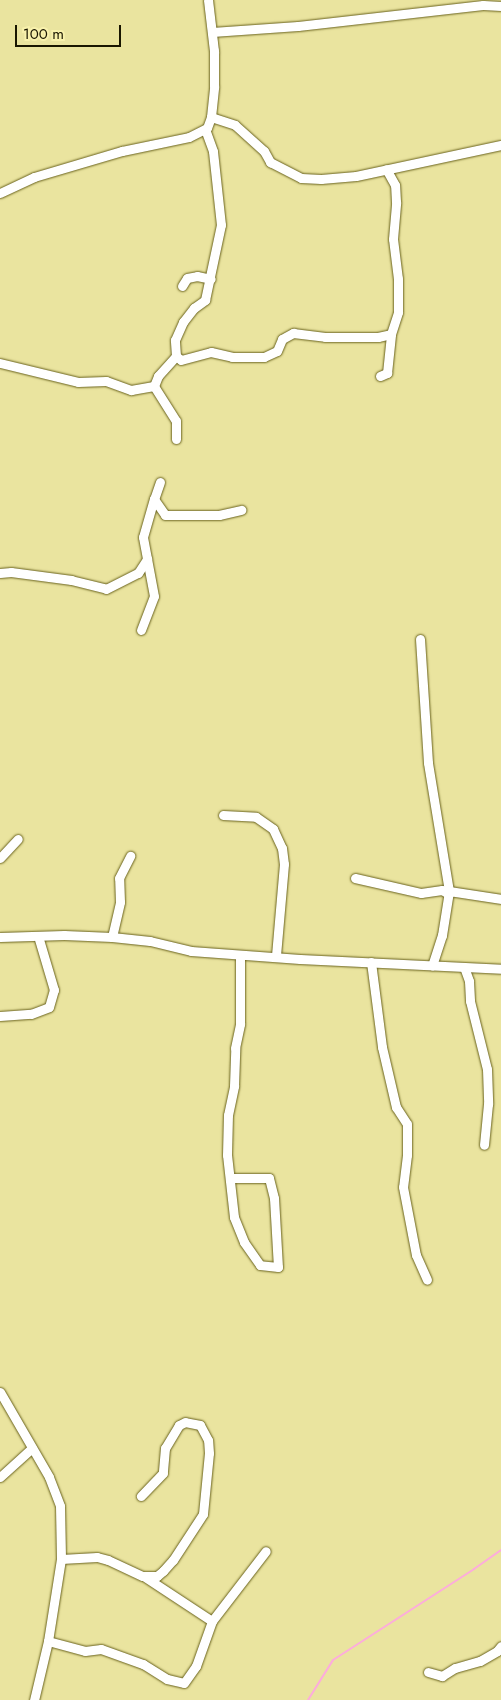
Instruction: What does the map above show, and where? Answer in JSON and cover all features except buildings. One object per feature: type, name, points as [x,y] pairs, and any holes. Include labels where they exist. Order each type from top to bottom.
[{"type":"street","points":[[0,193],[34,177],[122,151],[189,137],[205,129],[211,117],[214,86],[212,32],[208,0]]},
{"type":"street","points":[[212,32],[303,25],[484,5],[501,6]]},
{"type":"street","points":[[211,117],[235,124],[264,151],[270,162],[301,178],[334,178],[386,169],[501,144]]},
{"type":"street","points":[[154,386],[158,376],[176,356],[175,340],[183,322],[194,308],[205,300],[211,279],[212,259],[221,219],[213,151],[205,129]]},
{"type":"street","points":[[380,376],[387,373],[391,334],[398,312],[393,239],[396,202],[395,186],[386,169]]},
{"type":"street","points":[[182,286],[187,278],[197,276],[211,279]]},
{"type":"street","points":[[176,356],[181,360],[210,352],[232,357],[264,357],[277,352],[282,339],[292,333],[325,337],[378,337],[391,334]]},
{"type":"street","points":[[0,363],[78,382],[106,381],[131,390],[154,386]]},
{"type":"street","points":[[154,386],[176,420],[176,439]]},
{"type":"street","points":[[140,630],[154,596],[143,537],[160,482]]},
{"type":"street","points":[[154,499],[165,516],[219,515],[241,510]]},
{"type":"street","points":[[0,573],[11,572],[72,580],[106,589],[138,573],[143,569],[147,559]]},
{"type":"street","points":[[420,638],[428,763],[449,893],[442,935],[432,965]]},
{"type":"street","points":[[223,815],[256,817],[273,829],[282,848],[284,864],[276,956]]},
{"type":"street","points":[[0,858],[18,839]]},
{"type":"street","points":[[112,937],[120,902],[120,878],[130,856]]},
{"type":"street","points":[[356,878],[421,893],[442,890],[449,893],[477,894],[501,899]]},
{"type":"street","points":[[0,1016],[31,1014],[50,1007],[54,990],[38,936]]},
{"type":"street","points":[[0,937],[112,937],[150,941],[192,951],[240,955],[501,969]]},
{"type":"street","points":[[231,1178],[269,1178],[274,1198],[278,1267],[260,1265],[244,1242],[234,1217],[228,1155],[228,1115],[234,1086],[235,1048],[240,1024],[240,955]]},
{"type":"street","points":[[371,962],[382,1047],[396,1107],[407,1124],[407,1155],[403,1187],[416,1254],[427,1280]]},
{"type":"street","points":[[464,967],[469,980],[470,1001],[487,1069],[488,1104],[484,1145]]},
{"type":"street","points":[[0,1392],[49,1477],[60,1506],[62,1559],[48,1641],[34,1700]]},
{"type":"street","points":[[141,1496],[163,1473],[165,1448],[179,1425],[185,1422],[200,1425],[208,1440],[209,1453],[203,1514],[173,1560],[163,1571],[157,1576],[142,1576]]},
{"type":"street","points":[[0,1477],[32,1448]]},
{"type":"street","points":[[48,1641],[85,1651],[101,1649],[143,1664],[168,1679],[184,1683],[196,1666],[212,1621],[266,1551]]},
{"type":"street","points":[[62,1559],[97,1557],[108,1560],[142,1576],[212,1621]]},
{"type":"street","points":[[428,1672],[442,1676],[455,1668],[480,1661],[497,1651],[501,1646]]},
{"type":"waterway","points":[[308,1700],[333,1660],[501,1550]]}]
